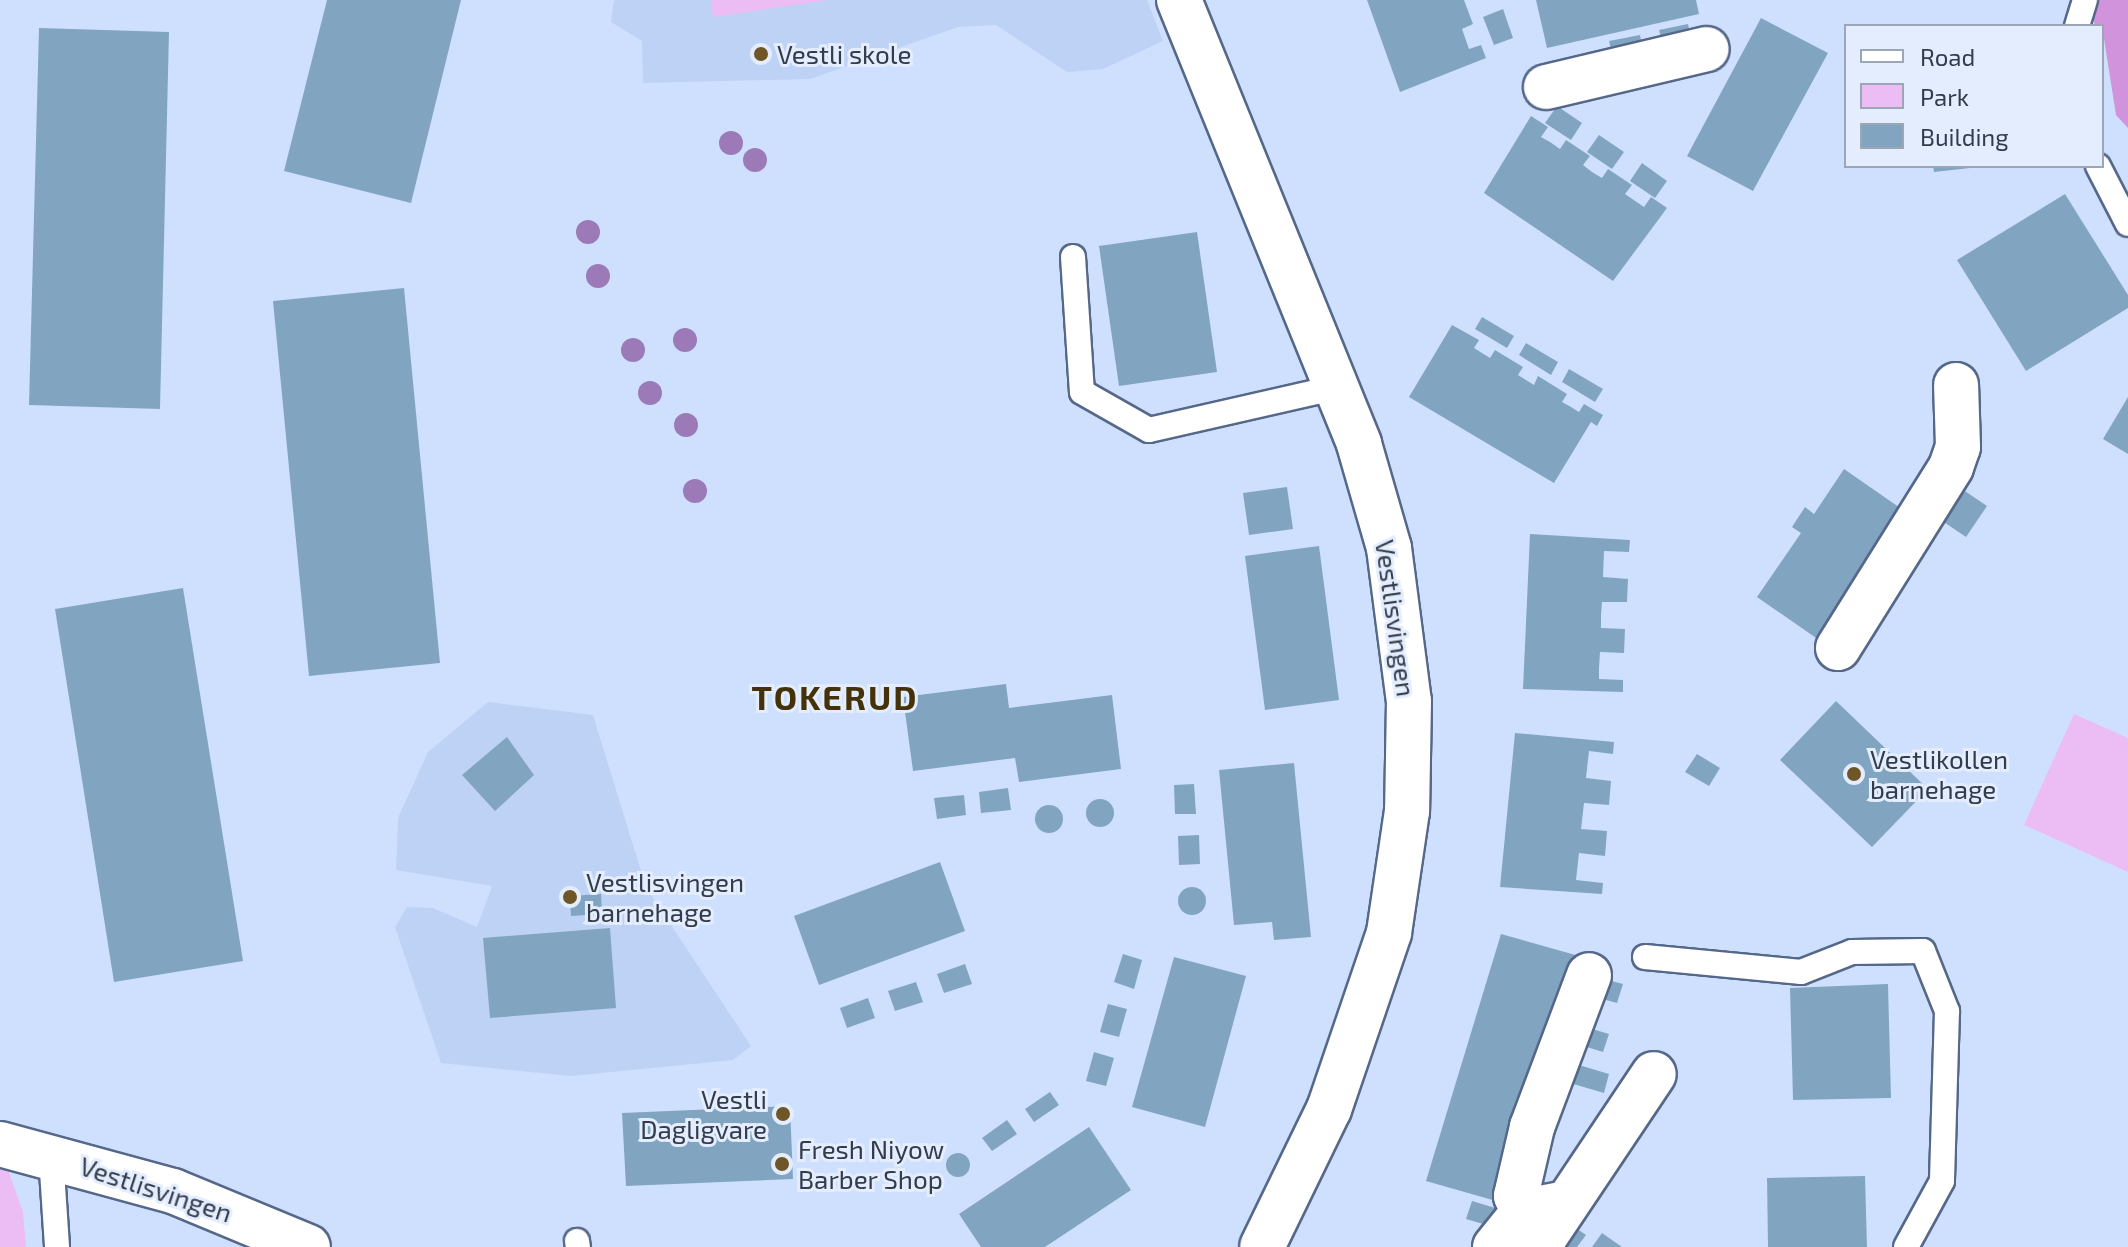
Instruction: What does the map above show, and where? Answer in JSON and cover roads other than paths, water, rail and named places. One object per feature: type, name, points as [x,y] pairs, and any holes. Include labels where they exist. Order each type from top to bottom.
[{"type":"street","name":"Vestlisvingen","points":[[1179,0],[1339,387],[1399,602],[1409,701],[1407,811],[1389,933],[1355,1041],[1305,1165],[1262,1247]]},
{"type":"street","points":[[1546,87],[1707,49]]},
{"type":"street","points":[[1838,648],[1951,467],[1956,385]]},
{"type":"street","points":[[1542,1220],[1516,1196],[1530,1134],[1589,975]]},
{"type":"street","points":[[1495,1247],[1542,1220],[1654,1074]]},
{"type":"street","name":"Vestlisvingen","points":[[0,1144],[173,1191],[308,1247]]},
{"type":"lane","points":[[2078,24],[2085,0]]},
{"type":"lane","points":[[2099,168],[2128,224]]},
{"type":"lane","points":[[1073,257],[1082,392],[1149,430],[1339,387]]},
{"type":"lane","points":[[1645,957],[1801,972],[1852,952],[1923,951],[1947,1011],[1942,1181],[1906,1247]]},
{"type":"lane","points":[[51,1156],[57,1247]]},
{"type":"place","name":"Vestli skole","points":[[761,54]]},
{"type":"place","name":"Vestlikollen barnehage","points":[[1854,774]]},
{"type":"place","name":"Vestlisvingen barnehage","points":[[570,897]]},
{"type":"place","name":"Vestli Dagligvare","points":[[783,1114]]},
{"type":"place","name":"Fresh Niyow Barber Shop","points":[[782,1164]]},
{"type":"district","name":"TOKERUD","points":[[835,697]]}]
